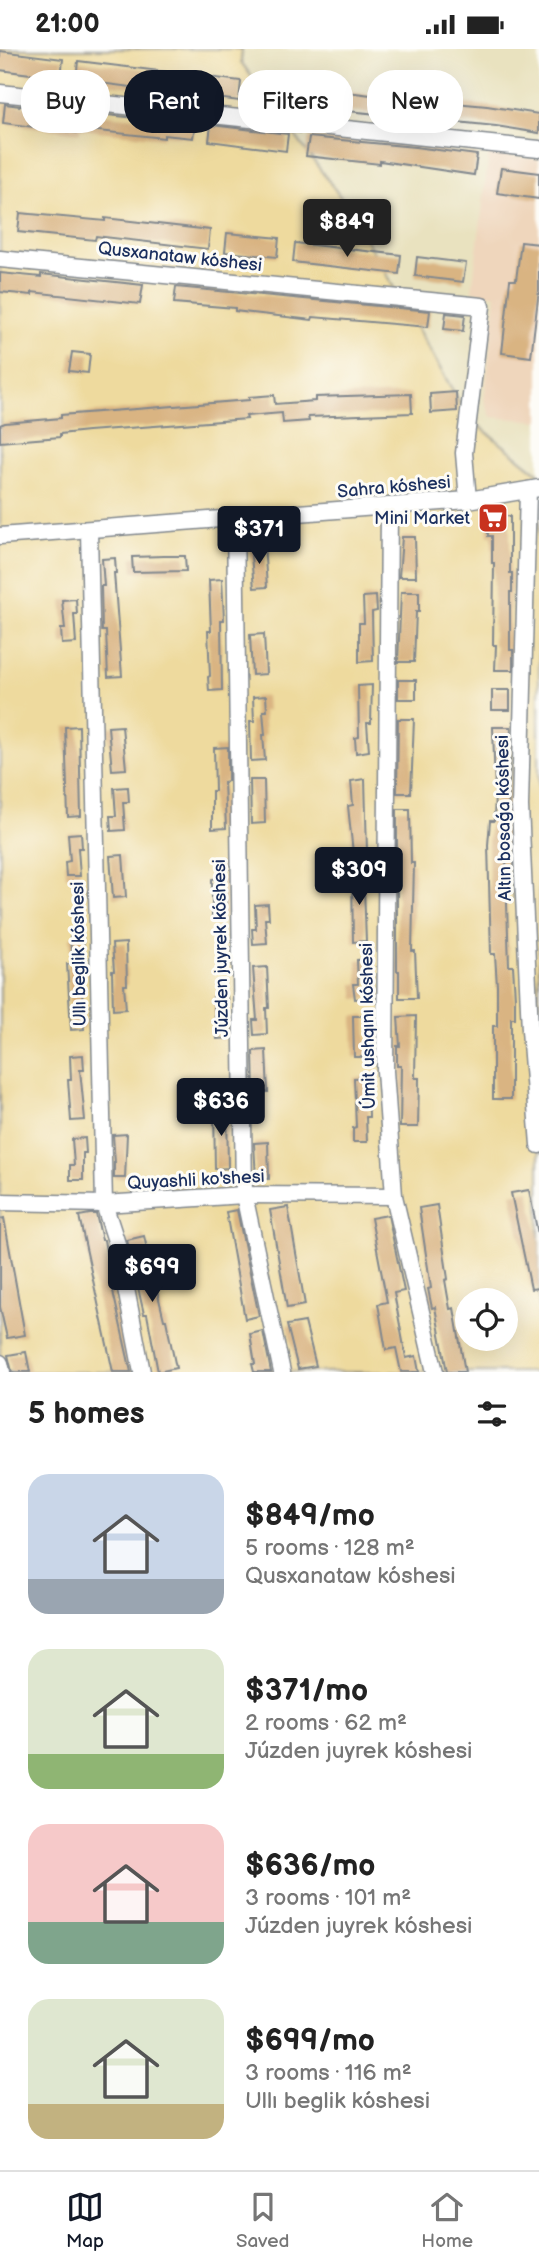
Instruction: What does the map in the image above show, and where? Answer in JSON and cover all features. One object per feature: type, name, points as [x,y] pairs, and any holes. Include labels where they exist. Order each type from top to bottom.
[{"type":"street","points":[[0,93],[539,149]]},
{"type":"street","name":"Qusxanataw kóshesi","points":[[0,259],[482,306],[464,453],[468,500]]},
{"type":"street","name":"Sahra kóshesi","points":[[0,537],[468,500],[533,489]]},
{"type":"street","name":"Altın bosaǵa kóshesi","points":[[533,489],[520,806],[530,1030],[539,1145]]},
{"type":"street","name":"Úmit ushqını kóshesi","points":[[389,506],[385,1071],[394,1196],[435,1372]]},
{"type":"street","name":"Júzden juyrek kóshesi","points":[[235,519],[244,1195],[282,1372]]},
{"type":"street","name":"Ullı beglik kóshesi","points":[[89,531],[104,1204],[118,1247],[142,1372]]},
{"type":"street","name":"Quyashli ko'shesi","points":[[0,1202],[104,1204],[244,1195],[394,1196]]},
{"type":"street","points":[[0,1363],[2,1372]]},
{"type":"shaded area","points":[[489,154],[539,159],[539,421],[491,417],[484,399],[496,295],[472,291]]},
{"type":"sand","points":[[0,49],[242,49],[241,62],[247,70],[238,70],[238,133],[293,133],[347,206],[468,417],[539,474],[539,1372],[0,1372]]},
{"type":"building","points":[[0,51],[63,59],[62,70],[21,70],[21,73],[0,70]]},
{"type":"building","points":[[78,61],[151,70],[124,70],[124,86],[110,84],[110,70],[77,70]]},
{"type":"building","points":[[224,79],[238,81],[238,101],[224,99]]},
{"type":"building","points":[[353,93],[367,94],[367,113],[353,111]]},
{"type":"building","points":[[5,104],[21,106],[21,125],[3,123]]},
{"type":"building","points":[[463,104],[539,114],[539,133],[463,123]]},
{"type":"building","points":[[110,115],[124,117],[124,133],[194,133],[193,138],[164,135],[164,138],[110,132]]},
{"type":"building","points":[[224,127],[238,128],[238,133],[288,134],[286,151],[209,141],[210,133],[224,133]]},
{"type":"building","points":[[309,137],[477,155],[474,175],[380,161],[380,164],[306,156]]},
{"type":"building","points":[[501,168],[539,173],[539,199],[497,193]]},
{"type":"building","points":[[20,213],[105,221],[105,218],[210,230],[208,249],[96,236],[95,240],[18,232]]},
{"type":"building","points":[[227,233],[279,238],[277,257],[225,252]]},
{"type":"building","points":[[521,242],[539,244],[539,290],[531,357],[502,353],[510,280],[516,280]]},
{"type":"building","points":[[295,243],[401,255],[399,274],[293,262]]},
{"type":"building","points":[[417,257],[466,263],[463,282],[415,276]]},
{"type":"building","points":[[0,273],[41,277],[41,274],[143,285],[140,304],[32,292],[32,295],[0,292]]},
{"type":"building","points":[[176,287],[430,311],[428,327],[313,317],[312,320],[235,311],[235,308],[174,303]]},
{"type":"building","points":[[446,313],[465,315],[463,331],[444,329]]},
{"type":"building","points":[[72,352],[90,354],[88,373],[69,371]]},
{"type":"building","points":[[456,392],[457,411],[431,413],[430,394]]},
{"type":"building","points":[[411,394],[412,413],[308,417],[309,421],[283,423],[282,413],[246,416],[247,419],[88,431],[60,434],[60,437],[0,442],[0,425],[61,418],[61,415],[249,400],[249,397],[274,395],[275,404],[315,401],[315,397]]},
{"type":"building","points":[[510,516],[510,650],[513,650],[513,670],[495,670],[494,563],[487,517]]},
{"type":"building","points":[[402,537],[415,537],[416,577],[399,577]]},
{"type":"building","points":[[264,544],[267,587],[254,588],[250,545]]},
{"type":"building","points":[[185,556],[186,571],[133,572],[132,557]]},
{"type":"building","points":[[115,558],[122,676],[108,677],[106,631],[102,631],[102,559]]},
{"type":"building","points":[[222,579],[222,690],[209,691],[209,580]]},
{"type":"building","points":[[401,592],[419,592],[414,662],[398,662]]},
{"type":"building","points":[[376,596],[377,611],[372,612],[373,661],[359,662],[359,623],[364,623],[363,597]]},
{"type":"building","points":[[76,599],[76,643],[62,644],[61,629],[65,629],[62,600]]},
{"type":"building","points":[[264,634],[266,674],[252,675],[250,635]]},
{"type":"building","points":[[398,680],[416,680],[416,699],[398,699]]},
{"type":"building","points":[[372,685],[371,723],[367,723],[369,751],[356,753],[355,738],[359,737],[358,686]]},
{"type":"building","points":[[492,690],[510,690],[510,710],[492,710]]},
{"type":"building","points":[[266,696],[267,711],[263,711],[265,760],[251,761],[250,721],[254,721],[253,697]]},
{"type":"building","points":[[398,719],[414,719],[411,793],[397,793]]},
{"type":"building","points":[[79,726],[81,816],[68,817],[65,727]]},
{"type":"building","points":[[122,726],[126,769],[112,770],[108,727]]},
{"type":"building","points":[[493,727],[511,727],[506,873],[509,966],[513,966],[515,998],[515,1018],[511,1018],[511,1099],[493,1099],[493,1026],[497,1026],[497,986],[495,954],[491,954],[488,845],[490,821],[494,821]]},
{"type":"building","points":[[228,747],[228,781],[224,782],[226,828],[212,829],[214,748]]},
{"type":"building","points":[[365,779],[367,852],[353,853],[348,806],[353,805],[351,781]]},
{"type":"building","points":[[250,780],[264,780],[265,823],[251,824]]},
{"type":"building","points":[[128,787],[129,802],[123,802],[125,830],[111,831],[110,816],[116,816],[114,788]]},
{"type":"building","points":[[397,809],[410,809],[411,863],[414,863],[412,951],[415,951],[417,998],[399,998]]},
{"type":"building","points":[[81,833],[82,848],[78,848],[80,876],[66,876],[65,862],[70,861],[68,834]]},
{"type":"building","points":[[123,855],[126,897],[113,898],[110,856]]},
{"type":"building","points":[[365,873],[366,941],[353,942],[352,874]]},
{"type":"building","points":[[225,877],[226,916],[212,917],[212,879]]},
{"type":"building","points":[[268,904],[269,919],[265,919],[267,943],[253,944],[252,929],[256,929],[255,905]]},
{"type":"building","points":[[83,936],[84,951],[80,951],[84,1029],[71,1030],[67,964],[72,964],[70,937]]},
{"type":"building","points":[[126,943],[126,1009],[113,1010],[112,944]]},
{"type":"building","points":[[370,959],[371,974],[366,974],[368,998],[355,999],[353,984],[358,984],[357,960]]},
{"type":"building","points":[[267,967],[267,1034],[254,1035],[253,1020],[257,1020],[253,968]]},
{"type":"building","points":[[227,996],[231,1038],[217,1039],[213,997]]},
{"type":"building","points":[[353,1016],[366,1016],[368,1057],[354,1057]]},
{"type":"building","points":[[416,1016],[415,1078],[419,1078],[418,1127],[400,1127],[401,1066],[397,1066],[397,1046],[400,1046],[398,1017]]},
{"type":"building","points":[[266,1050],[268,1092],[254,1092],[253,1051]]},
{"type":"building","points":[[83,1055],[84,1070],[80,1070],[85,1120],[71,1121],[68,1080],[71,1080],[70,1056]]},
{"type":"building","points":[[368,1077],[367,1142],[353,1142],[353,1128],[356,1127],[354,1078]]},
{"type":"building","points":[[227,1107],[228,1168],[215,1169],[214,1108]]},
{"type":"building","points":[[127,1134],[125,1178],[114,1178],[113,1135]]},
{"type":"building","points":[[85,1138],[83,1180],[70,1180],[70,1165],[74,1165],[72,1139]]},
{"type":"building","points":[[268,1142],[269,1179],[256,1179],[254,1143]]},
{"type":"building","points":[[529,1190],[539,1239],[539,1288],[531,1289],[511,1193]]},
{"type":"building","points":[[437,1205],[448,1279],[445,1280],[450,1309],[454,1308],[455,1314],[455,1351],[461,1351],[465,1372],[447,1372],[435,1307],[432,1308],[428,1289],[431,1288],[419,1208]]},
{"type":"building","points":[[288,1207],[305,1305],[287,1308],[270,1210]]},
{"type":"building","points":[[237,1210],[259,1316],[245,1319],[226,1212]]},
{"type":"building","points":[[96,1214],[104,1240],[131,1372],[113,1372],[79,1216]]},
{"type":"building","points":[[388,1215],[404,1291],[394,1293],[406,1358],[416,1356],[419,1372],[401,1372],[396,1348],[386,1350],[378,1304],[387,1302],[371,1218]]},
{"type":"building","points":[[4,1218],[25,1335],[7,1338],[0,1307],[0,1219]]},
{"type":"building","points":[[144,1236],[176,1368],[158,1372],[147,1314],[144,1314],[127,1240]]},
{"type":"building","points":[[305,1322],[316,1366],[298,1369],[287,1325]]},
{"type":"building","points":[[263,1331],[271,1372],[254,1372],[250,1334]]},
{"type":"building","points":[[26,1352],[30,1372],[12,1372],[8,1355]]},
{"type":"place","name":"Mini Market","points":[[493,518]]}]
